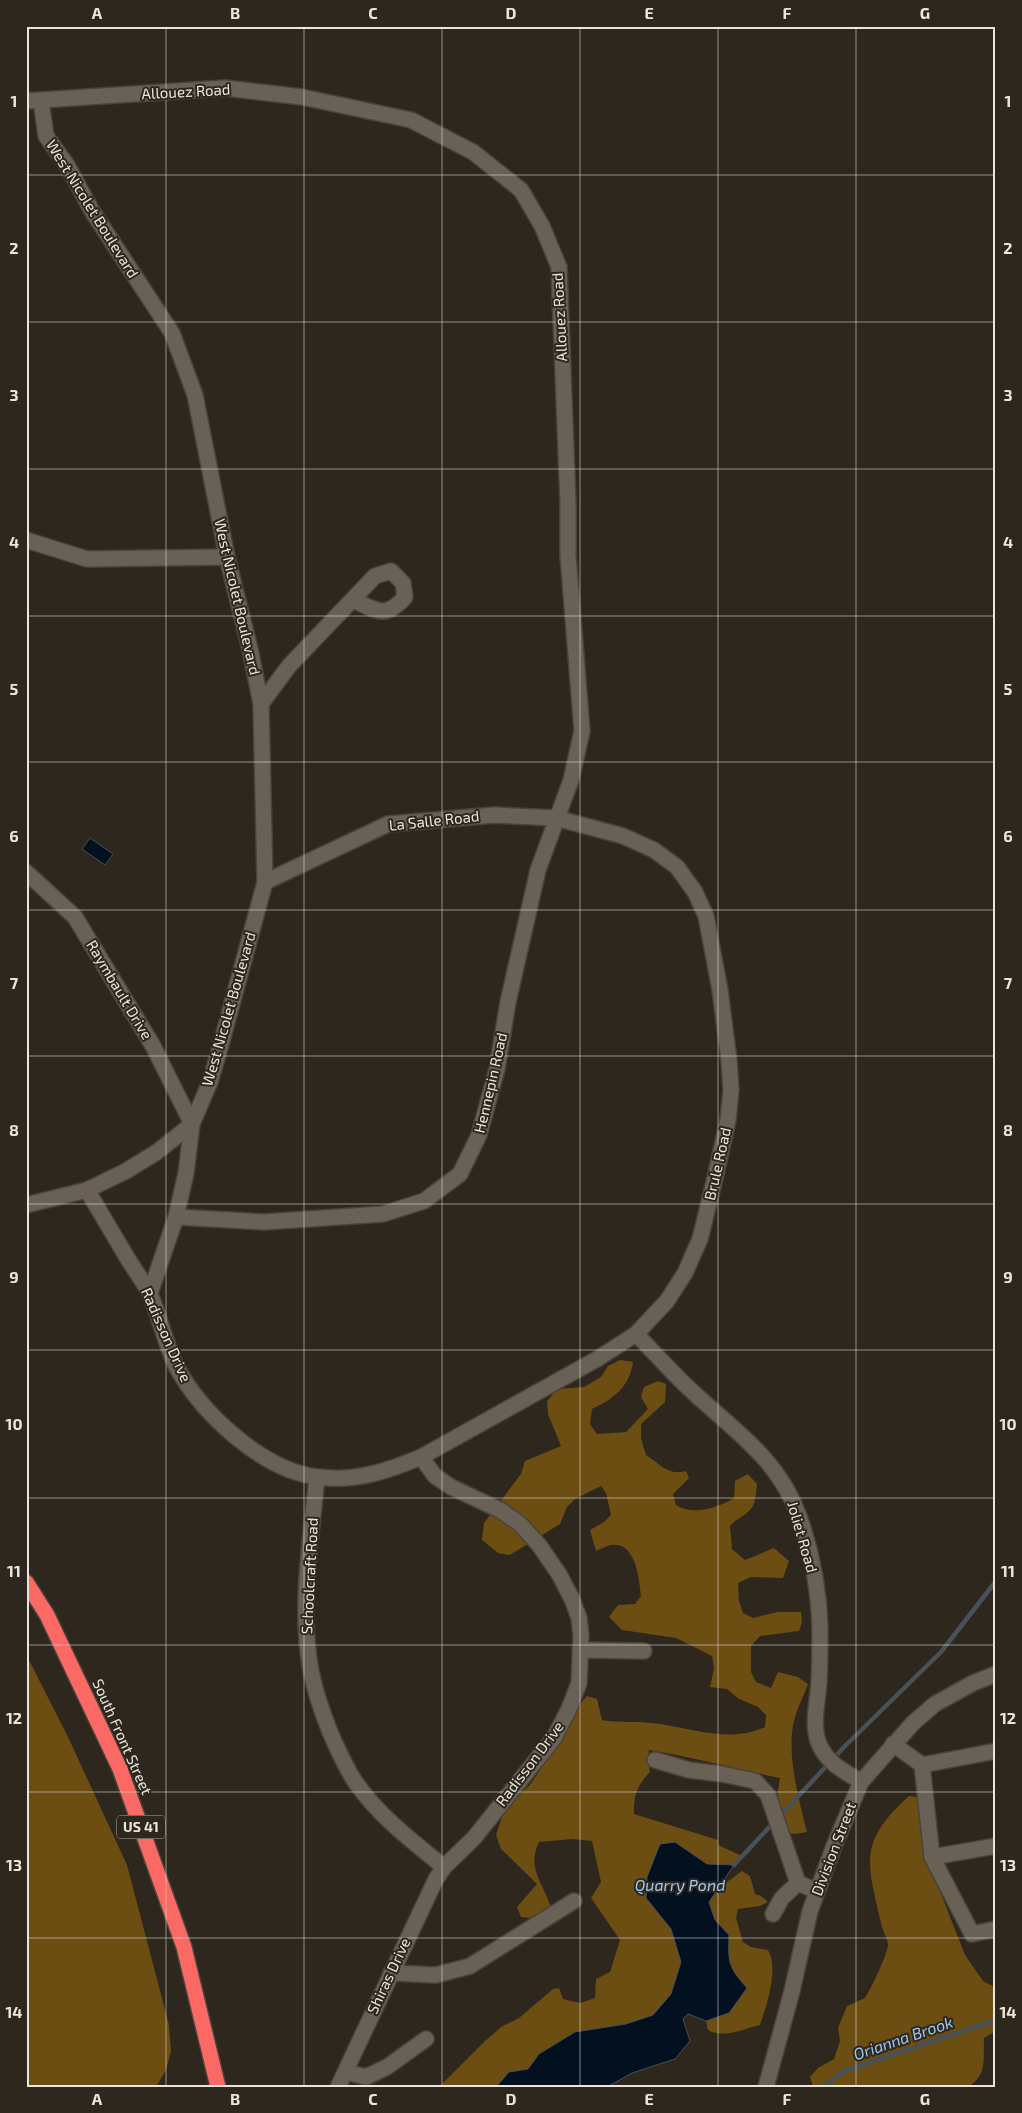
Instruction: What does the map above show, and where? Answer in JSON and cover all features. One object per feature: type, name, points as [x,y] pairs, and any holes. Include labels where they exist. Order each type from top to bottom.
[{"type":"highway","name":"South Front Street","points":[[26,1582],[47,1615],[120,1770],[184,1947],[218,2087]]},
{"type":"street","name":"Allouez Road","points":[[34,101],[225,88],[302,97],[411,120],[473,152],[521,190],[542,226],[559,267],[568,555],[582,732],[571,780],[556,818]]},
{"type":"street","name":"West Nicolet Boulevard","points":[[34,101],[46,136],[67,165],[92,211],[172,333],[195,395],[227,557],[250,649],[261,704],[265,882],[210,1082],[192,1124],[186,1172],[176,1217],[150,1293]]},
{"type":"street","points":[[26,540],[86,559],[227,557]]},
{"type":"street","points":[[261,704],[288,666],[353,600]]},
{"type":"street","name":"La Salle Road","points":[[265,882],[388,824],[495,815],[556,818]]},
{"type":"street","name":"Hennepin Road","points":[[176,1217],[264,1222],[384,1214],[424,1201],[460,1174],[481,1126],[496,1069],[508,1002],[538,870],[556,818]]},
{"type":"street","name":"Brule Road","points":[[421,1457],[597,1359],[636,1334],[667,1301],[685,1273],[700,1239],[728,1120],[731,1090],[720,990],[706,916],[695,892],[677,867],[654,850],[623,836],[556,818]]},
{"type":"street","name":"Raymbault Drive","points":[[26,872],[75,917],[153,1046],[192,1124]]},
{"type":"street","name":"West Nicolet Boulevard","points":[[26,1205],[87,1190],[126,1171],[157,1152],[192,1124]]},
{"type":"street","name":"Radisson Drive","points":[[87,1190],[150,1293],[176,1364],[192,1394],[233,1436],[261,1455],[289,1469],[317,1477],[345,1478],[376,1474],[421,1457],[435,1476],[451,1487],[500,1510],[520,1524],[539,1545],[559,1574],[579,1618],[580,1683],[570,1709],[554,1738],[474,1838],[444,1867]]},
{"type":"street","name":"Joliet Road","points":[[636,1334],[692,1392],[763,1455],[779,1475],[790,1495],[799,1518],[814,1573],[820,1625],[819,1680],[815,1728],[820,1747],[829,1761],[861,1782]]},
{"type":"street","name":"Schoolcraft Road","points":[[317,1477],[309,1561],[307,1644],[318,1699],[342,1761],[356,1784],[373,1804],[408,1838],[444,1867]]},
{"type":"street","points":[[580,1650],[644,1651]]},
{"type":"street","name":"Division Street","points":[[766,2087],[792,1991],[810,1911],[834,1846],[861,1782],[913,1723],[936,1704],[973,1683],[996,1674]]},
{"type":"street","points":[[893,1744],[922,1765],[996,1751]]},
{"type":"street","points":[[655,1760],[689,1770],[756,1781],[768,1795],[798,1882],[817,1891]]},
{"type":"street","points":[[922,1765],[932,1857],[972,1934],[996,1929]]},
{"type":"street","points":[[932,1857],[996,1846]]},
{"type":"street","name":"Shiras Drive","points":[[338,2087],[420,1909],[444,1867]]},
{"type":"street","points":[[773,1914],[782,1898],[798,1882]]},
{"type":"street","points":[[391,1973],[436,1975],[470,1966],[574,1902]]},
{"type":"street","points":[[346,2072],[366,2077],[387,2067],[426,2039]]},
{"type":"shaded area","points":[[620,1360],[633,1362],[631,1370],[625,1385],[620,1391],[592,1409],[590,1424],[597,1434],[626,1432],[648,1409],[641,1397],[644,1387],[658,1381],[666,1384],[665,1402],[641,1424],[641,1438],[646,1455],[669,1471],[686,1471],[689,1478],[673,1494],[676,1505],[690,1510],[698,1510],[720,1505],[734,1498],[735,1481],[748,1474],[757,1484],[755,1498],[749,1511],[730,1526],[732,1549],[745,1560],[774,1548],[789,1561],[783,1578],[751,1577],[738,1583],[739,1601],[743,1613],[753,1618],[778,1612],[801,1612],[802,1622],[799,1631],[760,1636],[751,1646],[751,1672],[756,1682],[771,1688],[778,1672],[798,1677],[808,1684],[797,1711],[792,1734],[794,1776],[807,1832],[786,1833],[777,1797],[780,1778],[649,1750],[650,1772],[642,1781],[637,1791],[634,1802],[634,1814],[718,1840],[718,1845],[740,1855],[734,1865],[706,1864],[675,1842],[646,1898],[671,1929],[681,1962],[671,1994],[653,2015],[626,2024],[575,2032],[539,2054],[528,2069],[509,2073],[496,2087],[439,2087],[501,2027],[519,2018],[553,1989],[559,1988],[563,1999],[580,2003],[595,1998],[596,1979],[610,1972],[620,1940],[591,1898],[601,1882],[592,1841],[572,1839],[539,1842],[535,1852],[535,1868],[551,1908],[533,1918],[521,1917],[517,1907],[537,1884],[501,1849],[496,1835],[502,1817],[513,1799],[530,1785],[570,1725],[579,1705],[587,1696],[597,1699],[602,1720],[652,1723],[723,1734],[751,1732],[765,1727],[766,1715],[758,1707],[739,1699],[727,1689],[710,1687],[714,1668],[712,1656],[676,1638],[622,1630],[609,1617],[618,1605],[635,1604],[641,1596],[635,1563],[626,1549],[619,1545],[611,1545],[596,1551],[590,1530],[604,1522],[611,1515],[606,1493],[601,1486],[575,1499],[567,1507],[560,1524],[510,1555],[498,1553],[482,1540],[484,1523],[521,1474],[525,1461],[561,1446],[548,1414],[547,1401],[557,1389],[584,1387],[601,1377],[608,1366]]},
{"type":"shaded area","points":[[26,1661],[30,1662],[68,1737],[127,1865],[169,2025],[171,2051],[166,2070],[156,2087],[26,2087]]},
{"type":"shaded area","points":[[909,1796],[917,1797],[923,1805],[923,1848],[965,1955],[983,1981],[996,1988],[996,2031],[984,2038],[984,2060],[981,2072],[974,2083],[967,2087],[813,2087],[810,2077],[818,2068],[834,2059],[840,2041],[838,2028],[847,2006],[865,1998],[887,1950],[888,1943],[872,1884],[871,1854],[874,1840],[881,1827]]},
{"type":"shaded area","points":[[742,1871],[750,1876],[755,1894],[768,1902],[760,1906],[738,1909],[736,1918],[743,1942],[751,1947],[768,1950],[772,1966],[771,1987],[760,2025],[720,2034],[708,2030],[706,2021],[729,2013],[747,1988],[730,1964],[729,1935],[715,1920],[709,1902],[720,1887]]},
{"type":"water","points":[[90,838],[113,854],[105,865],[82,849]]},
{"type":"water","name":"Quarry Pond","points":[[675,1842],[707,1864],[734,1865],[709,1902],[715,1920],[729,1935],[730,1964],[747,1988],[729,2013],[706,2021],[688,2014],[683,2019],[690,2041],[675,2059],[632,2073],[607,2087],[496,2087],[509,2072],[528,2069],[539,2054],[575,2032],[626,2024],[653,2015],[671,1994],[681,1962],[671,1929],[646,1898],[647,1877],[660,1844]]},
{"type":"waterway","points":[[779,1817],[844,1747],[941,1652],[996,1581]]},
{"type":"waterway","points":[[734,1865],[773,1823]]},
{"type":"waterway","name":"Orianna Brook","points":[[823,2087],[844,2071],[996,2020]]}]
